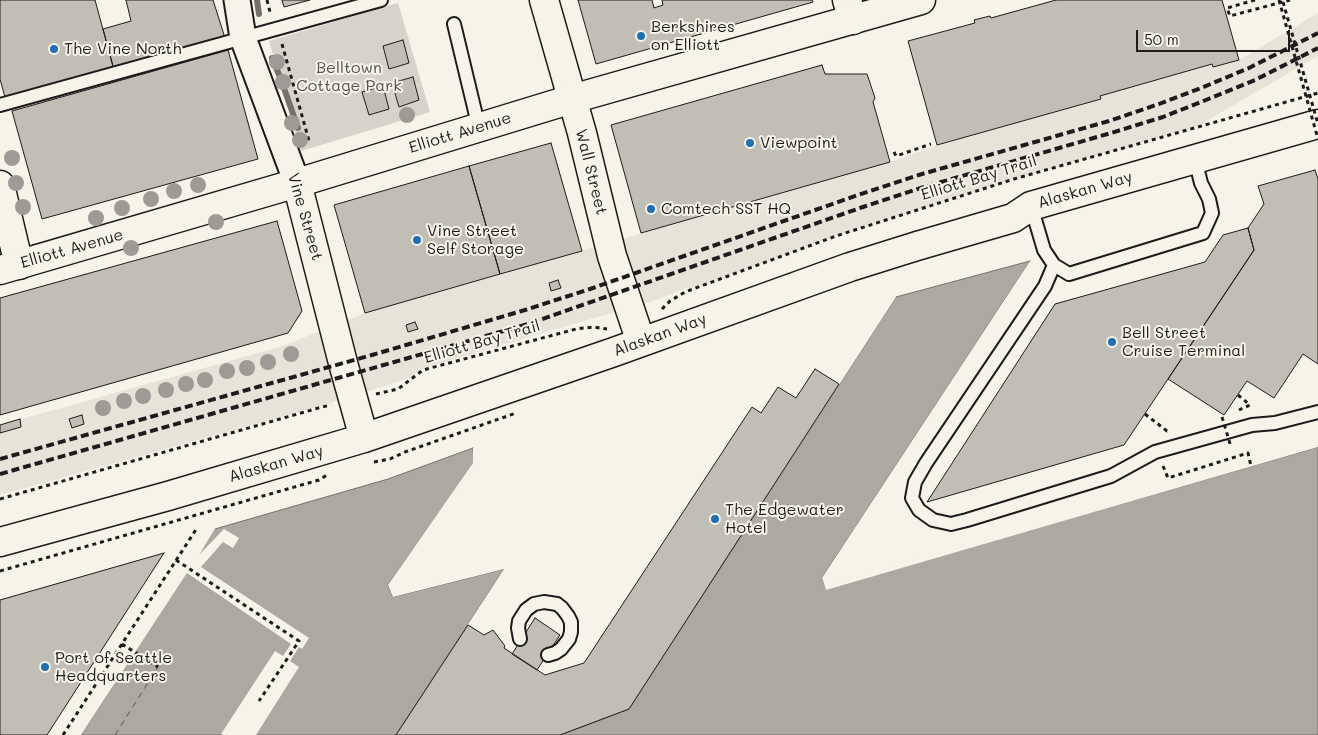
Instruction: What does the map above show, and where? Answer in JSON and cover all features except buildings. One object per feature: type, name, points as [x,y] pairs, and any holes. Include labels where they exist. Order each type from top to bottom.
[{"type":"main road","name":"Wall Street","points":[[544,0],[582,132],[612,256],[641,342]]},
{"type":"main road","name":"Elliott Avenue","points":[[10,267],[479,128],[850,10],[921,0]]},
{"type":"main road","name":"Alaskan Way","points":[[0,542],[178,493],[364,438],[850,267],[1013,218],[1031,206],[1195,159],[1316,116]]},
{"type":"main road","name":"Vine Street","points":[[297,183],[364,438]]},
{"type":"main road","points":[[0,185],[10,267]]},
{"type":"street","name":"Vine Street","points":[[236,0],[244,38],[297,183]]},
{"type":"lane","points":[[0,105],[380,0]]},
{"type":"lane","points":[[454,24],[479,128]]},
{"type":"lane","points":[[1031,206],[1044,250],[1054,264],[1068,274],[1203,233],[1212,213],[1195,159]]},
{"type":"lane","points":[[1054,264],[1045,286],[915,482],[912,498],[919,510],[933,520],[951,524],[967,520],[1111,476],[1154,452],[1252,425],[1275,423],[1318,412]]},
{"type":"lane","points":[[520,639],[519,621],[526,610],[534,604],[544,602],[557,604],[571,622],[570,639],[562,649],[548,655]]},
{"type":"path","points":[[267,0],[270,12]]},
{"type":"path","points":[[1256,0],[1227,8],[1228,17],[1290,0]]},
{"type":"path","points":[[1281,1],[1316,116]]},
{"type":"path","points":[[1281,1],[1318,139]]},
{"type":"path","points":[[282,44],[309,141]]},
{"type":"path","name":"Elliott Bay Trail","points":[[657,312],[685,292],[836,236],[1014,179],[1318,92]]},
{"type":"path","points":[[1316,116],[1318,98]]},
{"type":"path","points":[[894,152],[896,156],[931,144]]},
{"type":"path","name":"Elliott Bay Trail","points":[[374,395],[398,389],[423,370],[576,329],[593,327],[608,329]]},
{"type":"path","points":[[1236,411],[1250,405],[1238,395]]},
{"type":"path","points":[[0,499],[322,407]]},
{"type":"path","points":[[1145,414],[1168,432],[1176,429]]},
{"type":"path","points":[[1222,449],[1231,447],[1222,417],[1229,414]]},
{"type":"path","points":[[1172,463],[1163,465],[1168,478],[1248,453],[1251,466]]},
{"type":"path","points":[[63,735],[197,528]]},
{"type":"path","points":[[176,560],[299,641],[259,701]]},
{"type":"path","points":[[122,644],[158,667]]},
{"type":"shaded area","points":[[1318,13],[1318,56],[1196,127],[1014,179],[836,236],[699,287],[686,288],[656,300],[423,368],[409,378],[366,392],[0,495],[0,425],[283,346],[365,313],[890,162],[937,145],[1101,99],[1100,96],[1212,64],[1214,67],[1239,60]]},
{"type":"shaded area","points":[[1030,261],[822,578],[826,589],[1318,447],[1318,735],[560,735],[629,709],[896,297]]},
{"type":"shaded area","points":[[473,448],[474,463],[388,585],[393,597],[504,569],[396,735],[81,735],[215,529],[388,479]]},
{"type":"green space","name":"Belltown Cottage Park","points":[[398,3],[430,112],[301,151],[269,41]]},
{"type":"pier","points":[[1032,260],[825,579],[827,586],[1318,444],[1318,447],[826,590],[822,578]]},
{"type":"pier","points":[[896,297],[629,709],[558,735],[628,707],[892,298]]},
{"type":"pier","points":[[475,447],[476,464],[391,586],[394,594],[504,566],[507,570],[399,735],[396,735],[504,569],[393,597],[388,585],[473,463],[473,448]]},
{"type":"pier","points":[[215,529],[199,555],[224,529],[239,538],[233,548],[223,542],[201,567],[309,638],[302,649],[299,647],[290,661],[299,667],[256,735],[221,734],[275,651],[283,656],[291,644],[187,573],[81,735],[79,735],[212,530]]},
{"type":"waterway","points":[[257,0],[259,14]]},
{"type":"waterway","points":[[272,58],[298,128]]},
{"type":"ferry route","points":[[115,735],[158,667]]},
{"type":"railway","points":[[0,459],[372,355],[590,289],[922,174],[1109,121],[1159,104],[1249,68],[1318,33]]},
{"type":"railway","points":[[0,474],[528,324],[924,187],[1163,117],[1255,80],[1318,48]]},
{"type":"place","name":"Berkshires on Elliott","points":[[641,36]]},
{"type":"place","name":"The Vine North","points":[[54,49]]},
{"type":"place","name":"Viewpoint","points":[[750,143]]},
{"type":"place","name":"Comtech SST HQ","points":[[651,209]]},
{"type":"place","name":"Vine Street Self Storage","points":[[417,240]]},
{"type":"place","name":"Bell Street Cruise Terminal","points":[[1112,342]]},
{"type":"place","name":"The Edgewater Hotel","points":[[715,519]]},
{"type":"place","name":"Port of Seattle Headquarters","points":[[45,667]]}]
